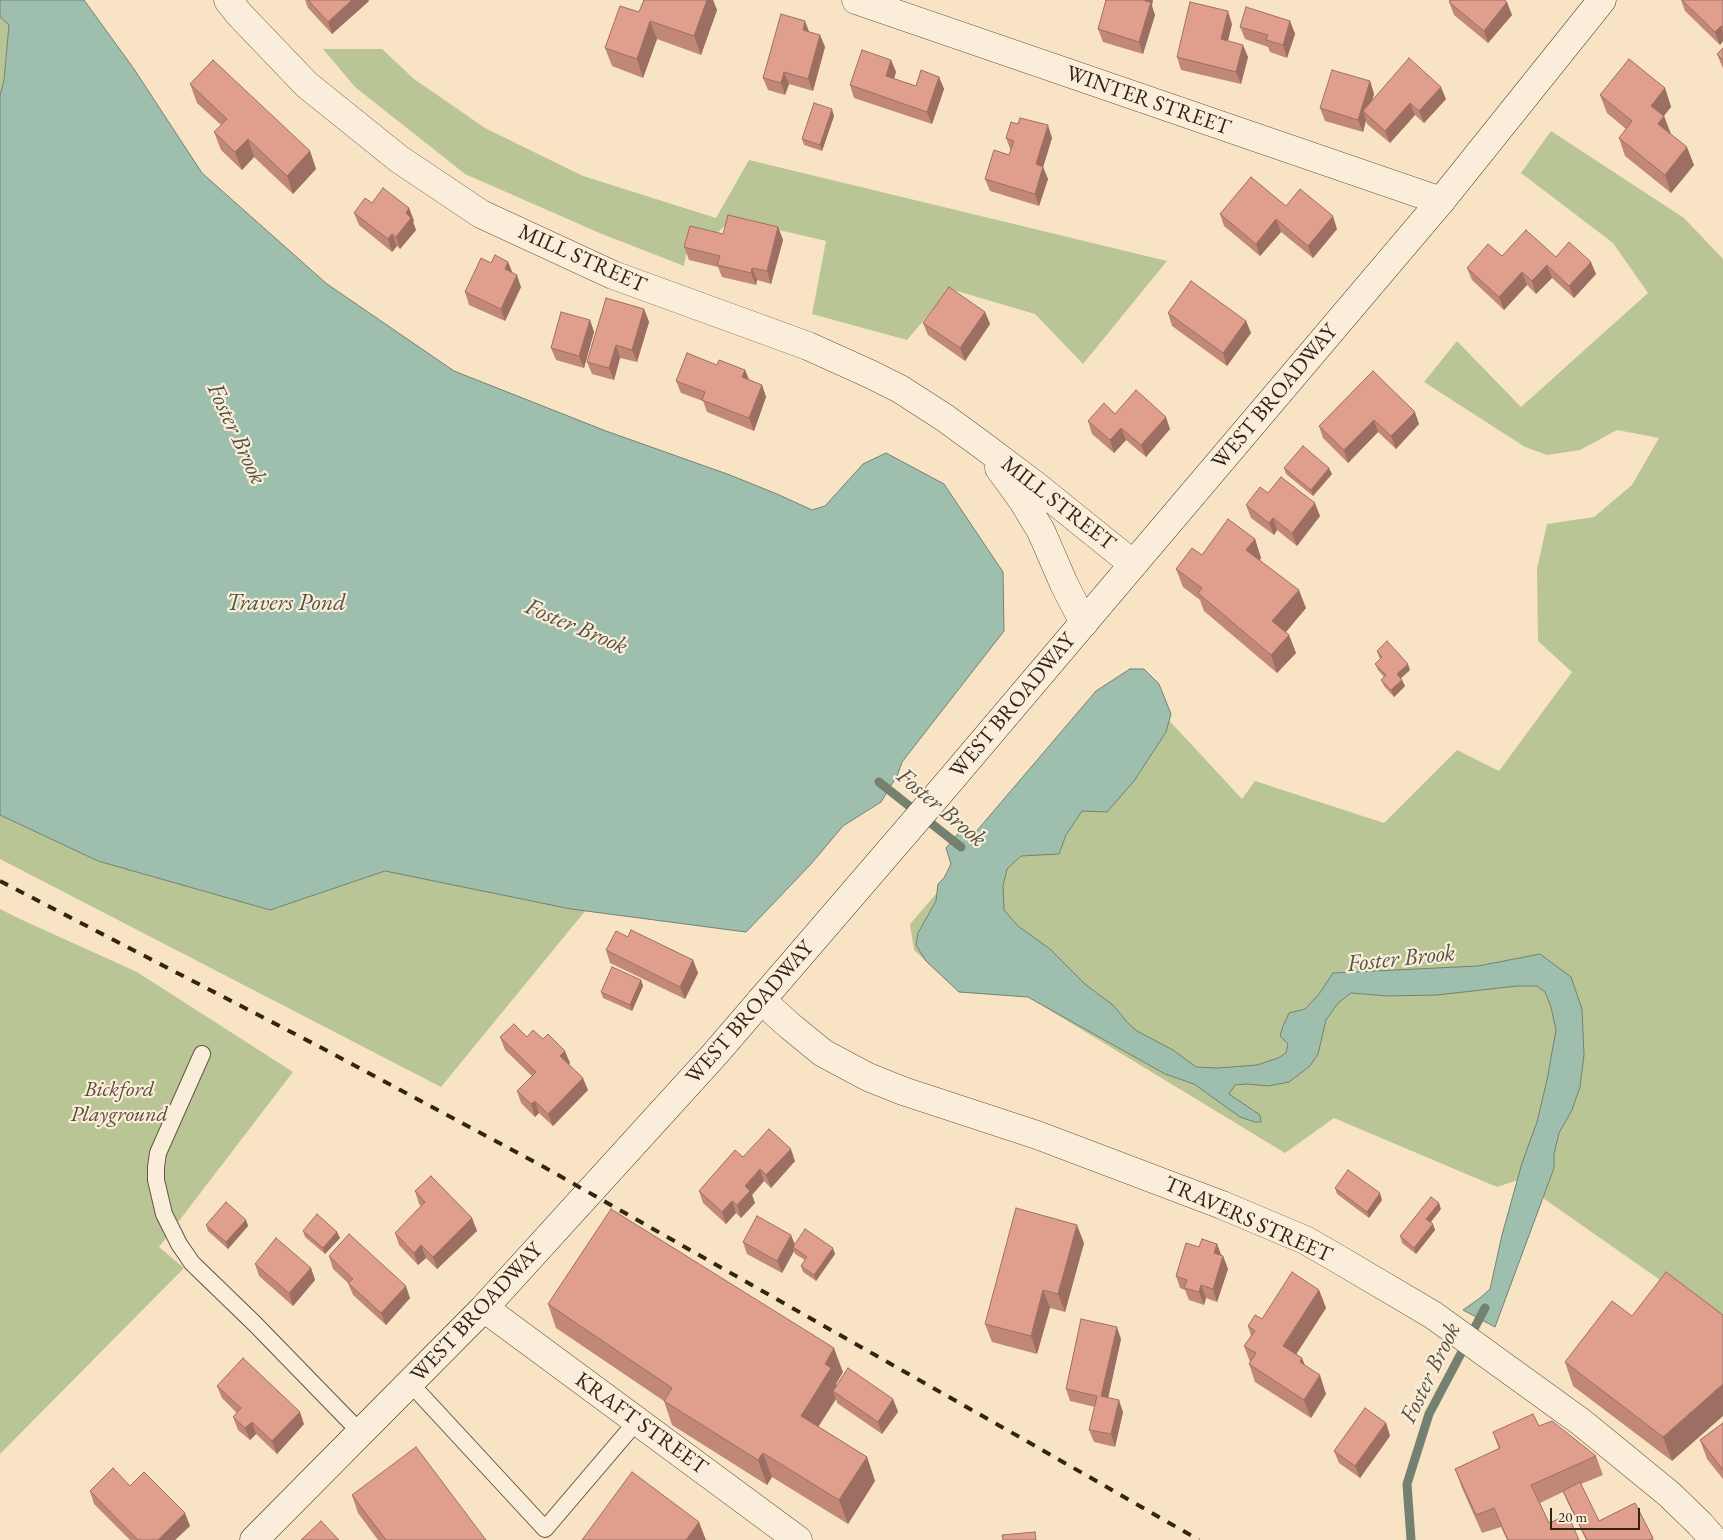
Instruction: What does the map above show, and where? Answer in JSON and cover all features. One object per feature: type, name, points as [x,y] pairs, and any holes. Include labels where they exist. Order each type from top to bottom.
[{"type":"street","name":"MILL STREET","points":[[228,0],[306,85],[398,159],[481,214],[613,275],[808,346],[900,389],[982,445],[1133,564]]},
{"type":"street","name":"WINTER STREET","points":[[856,0],[1441,201]]},
{"type":"street","name":"WEST BROADWAY","points":[[254,1540],[484,1308],[715,1054],[942,790],[1441,201],[1602,0]]},
{"type":"street","name":"MILL STREET","points":[[982,445],[1023,501],[1041,531],[1064,584],[1084,623]]},
{"type":"street","name":"TRAVERS STREET","points":[[761,1000],[823,1053],[868,1077],[903,1091],[1037,1135],[1222,1204],[1277,1227],[1333,1256],[1433,1315],[1581,1422],[1668,1494],[1714,1540]]},
{"type":"street","name":"KRAFT STREET","points":[[484,1308],[798,1540]]},
{"type":"lane","points":[[202,1054],[158,1153],[156,1180],[164,1214],[179,1244],[192,1263],[255,1324],[361,1433]]},
{"type":"lane","points":[[410,1383],[543,1534],[637,1421]]},
{"type":"green space","points":[[0,17],[9,25],[4,80],[0,96]]},
{"type":"green space","points":[[323,49],[382,49],[414,79],[485,128],[583,176],[716,218],[749,160],[1167,261],[1083,364],[1035,314],[950,289],[907,340],[812,314],[826,241],[732,219],[716,234],[690,231],[684,266],[602,234],[465,174],[355,87]]},
{"type":"green space","points":[[1551,131],[1684,218],[1723,259],[1723,1324],[1543,1198],[1554,1168],[1497,1187],[1334,1118],[1285,1153],[1028,997],[959,992],[914,950],[910,924],[1126,674],[1242,799],[1255,781],[1384,823],[1457,750],[1499,771],[1572,672],[1538,641],[1537,569],[1547,524],[1594,517],[1632,485],[1659,438],[1617,430],[1580,450],[1547,455],[1525,447],[1424,382],[1457,341],[1521,407],[1648,293],[1613,243],[1521,173]]},
{"type":"green space","points":[[0,815],[98,861],[270,910],[385,871],[586,910],[441,1087],[0,859]]},
{"type":"green space","name":"Bickford Playground","points":[[0,909],[137,972],[293,1072],[159,1247],[184,1268],[0,1454]]},
{"type":"water","name":"Travers Pond","points":[[0,0],[84,0],[134,69],[202,173],[327,284],[454,371],[606,431],[730,475],[812,510],[825,506],[863,464],[886,453],[944,484],[1003,572],[1004,631],[902,762],[897,776],[881,802],[843,826],[811,864],[746,932],[571,909],[385,871],[270,910],[98,861],[0,815],[0,96],[4,80],[9,25],[0,17]]},
{"type":"water","points":[[1130,669],[1144,669],[1159,684],[1171,714],[1166,732],[1134,781],[1107,812],[1082,811],[1066,835],[1059,854],[1021,856],[1007,869],[1003,886],[1004,910],[1018,926],[1050,949],[1086,985],[1113,1005],[1137,1031],[1173,1050],[1196,1067],[1218,1068],[1257,1065],[1278,1058],[1286,1053],[1288,1044],[1280,1036],[1289,1013],[1305,1009],[1319,994],[1333,973],[1478,966],[1540,954],[1571,977],[1582,1009],[1584,1055],[1580,1087],[1572,1110],[1559,1133],[1554,1154],[1554,1168],[1495,1327],[1463,1310],[1490,1289],[1502,1235],[1522,1163],[1537,1122],[1547,1080],[1556,1030],[1551,1007],[1545,992],[1537,986],[1517,986],[1437,995],[1387,996],[1351,993],[1338,1003],[1326,1020],[1318,1054],[1310,1066],[1289,1082],[1268,1086],[1235,1085],[1229,1094],[1260,1115],[1261,1122],[1255,1122],[1240,1117],[1194,1084],[1165,1074],[1028,997],[959,992],[926,961],[916,945],[918,933],[936,901],[938,884],[944,878],[951,864],[946,848],[962,829],[965,832],[975,833],[1096,691]]},
{"type":"building","points":[[308,0],[352,0],[328,22]]},
{"type":"building","points":[[644,0],[707,0],[694,36],[650,21],[637,59],[605,48],[620,6],[639,12]]},
{"type":"building","points":[[1106,0],[1145,0],[1151,2],[1139,42],[1098,29]]},
{"type":"building","points":[[1451,0],[1504,0],[1507,2],[1484,31],[1449,2]]},
{"type":"building","points":[[1682,0],[1723,0],[1723,28],[1721,26],[1715,32]]},
{"type":"building","points":[[1190,2],[1228,11],[1221,39],[1243,45],[1236,72],[1177,57]]},
{"type":"building","points":[[1246,7],[1290,21],[1283,45],[1266,40],[1268,35],[1240,27]]},
{"type":"building","points":[[781,14],[805,21],[803,30],[820,35],[808,79],[784,72],[781,83],[763,78]]},
{"type":"building","points":[[1723,48],[1723,60],[1717,54]]},
{"type":"building","points":[[862,50],[891,60],[886,76],[916,86],[921,70],[939,77],[927,112],[850,85]]},
{"type":"building","points":[[1409,58],[1441,87],[1419,111],[1410,103],[1385,131],[1363,111]]},
{"type":"building","points":[[1629,59],[1665,88],[1651,106],[1664,116],[1658,124],[1687,147],[1665,175],[1619,138],[1632,121],[1600,95]]},
{"type":"building","points":[[213,60],[310,151],[287,176],[248,139],[235,152],[214,132],[227,119],[190,84]]},
{"type":"building","points":[[1332,70],[1370,81],[1358,120],[1320,108]]},
{"type":"building","points":[[814,103],[832,109],[820,145],[802,139]]},
{"type":"building","points":[[1020,118],[1048,125],[1036,164],[1043,167],[1035,194],[985,179],[994,150],[1009,155],[1014,141],[1006,138],[1011,122],[1018,124]]},
{"type":"building","points":[[1251,177],[1286,206],[1300,189],[1333,216],[1308,246],[1276,219],[1256,244],[1220,214]]},
{"type":"building","points":[[383,188],[409,208],[406,213],[411,218],[396,237],[392,234],[388,239],[354,213],[365,198],[372,203]]},
{"type":"building","points":[[728,215],[778,227],[767,271],[752,268],[751,273],[717,265],[720,256],[684,247],[690,226],[723,234]]},
{"type":"building","points":[[1526,230],[1556,257],[1569,242],[1591,262],[1569,286],[1547,265],[1532,281],[1522,272],[1499,297],[1467,268],[1488,244],[1502,256]]},
{"type":"building","points":[[495,255],[508,262],[505,269],[517,275],[501,309],[465,292],[481,258],[491,263]]},
{"type":"building","points":[[1191,281],[1246,321],[1223,353],[1168,313]]},
{"type":"building","points":[[949,287],[985,312],[960,348],[923,323]]},
{"type":"building","points":[[606,298],[644,309],[632,350],[616,345],[609,368],[587,362]]},
{"type":"building","points":[[561,312],[590,320],[579,356],[551,348]]},
{"type":"building","points":[[687,353],[717,365],[719,360],[745,370],[742,377],[762,385],[749,418],[702,400],[705,392],[676,381]]},
{"type":"building","points":[[1373,371],[1415,412],[1391,436],[1374,420],[1344,450],[1319,426]]},
{"type":"building","points":[[1136,390],[1166,417],[1141,445],[1121,428],[1110,440],[1088,421],[1104,403],[1115,414]]},
{"type":"building","points":[[1303,446],[1329,468],[1311,490],[1284,468]]},
{"type":"building","points":[[1281,477],[1315,503],[1292,533],[1273,518],[1269,523],[1246,505],[1260,487],[1268,493]]},
{"type":"building","points":[[1228,519],[1255,539],[1246,550],[1299,590],[1272,621],[1289,635],[1271,655],[1198,593],[1202,588],[1176,569],[1192,548],[1202,555]]},
{"type":"building","points":[[1387,641],[1408,664],[1397,674],[1402,680],[1391,690],[1381,680],[1386,675],[1375,664],[1382,657],[1377,651]]},
{"type":"building","points":[[631,930],[693,960],[680,987],[606,950],[616,931],[628,937]]},
{"type":"building","points":[[612,967],[641,980],[630,1005],[601,992]]},
{"type":"building","points":[[514,1024],[527,1037],[533,1030],[543,1039],[548,1034],[565,1051],[560,1056],[583,1078],[548,1114],[535,1101],[531,1104],[517,1091],[536,1072],[500,1037]]},
{"type":"building","points":[[769,1129],[791,1149],[766,1175],[760,1169],[745,1186],[750,1191],[737,1205],[732,1201],[722,1212],[699,1191],[735,1150],[743,1157]]},
{"type":"building","points":[[1348,1170],[1380,1193],[1367,1212],[1335,1188]]},
{"type":"building","points":[[431,1176],[472,1218],[433,1257],[421,1245],[414,1253],[395,1233],[425,1202],[415,1191]]},
{"type":"building","points":[[1431,1197],[1439,1203],[1426,1219],[1433,1224],[1414,1248],[1400,1236]]},
{"type":"building","points":[[226,1202],[246,1220],[226,1242],[206,1225]]},
{"type":"building","points":[[1016,1208],[1077,1225],[1058,1294],[1043,1290],[1031,1336],[985,1324]]},
{"type":"building","points":[[611,1209],[834,1348],[825,1364],[831,1368],[801,1416],[867,1457],[839,1500],[763,1453],[758,1460],[664,1401],[672,1388],[548,1304]]},
{"type":"building","points":[[317,1214],[337,1232],[323,1248],[303,1231]]},
{"type":"building","points":[[757,1216],[791,1235],[777,1261],[743,1242]]},
{"type":"building","points":[[805,1229],[833,1248],[814,1275],[801,1266],[807,1257],[793,1247]]},
{"type":"building","points":[[349,1234],[406,1286],[381,1313],[348,1283],[353,1279],[329,1256]]},
{"type":"building","points":[[276,1238],[311,1268],[289,1293],[255,1264]]},
{"type":"building","points":[[1202,1239],[1217,1244],[1214,1253],[1223,1256],[1213,1289],[1201,1285],[1199,1292],[1184,1288],[1187,1280],[1176,1276],[1186,1243],[1199,1247]]},
{"type":"building","points":[[1292,1272],[1319,1290],[1283,1346],[1302,1358],[1300,1362],[1320,1375],[1304,1400],[1249,1364],[1256,1353],[1244,1346],[1255,1331],[1248,1326],[1255,1315],[1262,1319]]},
{"type":"building","points":[[1666,1272],[1723,1315],[1723,1384],[1663,1437],[1565,1362],[1612,1301],[1632,1316]]},
{"type":"building","points":[[1081,1319],[1117,1327],[1101,1396],[1119,1400],[1111,1434],[1089,1430],[1097,1396],[1066,1389]]},
{"type":"building","points":[[243,1358],[300,1412],[272,1441],[252,1422],[245,1428],[233,1417],[241,1408],[217,1386]]},
{"type":"building","points":[[848,1368],[893,1399],[878,1422],[833,1391]]},
{"type":"building","points":[[1365,1408],[1386,1423],[1355,1466],[1334,1451]]},
{"type":"building","points":[[1533,1414],[1539,1426],[1552,1421],[1596,1456],[1531,1485],[1549,1523],[1568,1515],[1579,1540],[1508,1540],[1494,1508],[1476,1515],[1455,1469],[1500,1448],[1493,1432]]},
{"type":"building","points":[[1723,1423],[1723,1470],[1700,1440]]},
{"type":"building","points":[[416,1447],[486,1540],[386,1540],[352,1495]]},
{"type":"building","points":[[113,1468],[130,1486],[144,1472],[185,1513],[158,1540],[138,1540],[90,1491]]},
{"type":"building","points":[[632,1472],[699,1522],[686,1540],[582,1540]]},
{"type":"building","points":[[1580,1482],[1599,1521],[1635,1503],[1653,1538],[1650,1540],[1587,1540],[1563,1491]]},
{"type":"building","points":[[321,1521],[339,1540],[301,1540]]},
{"type":"building","points":[[1035,1532],[1036,1540],[1003,1540],[1002,1535]]},
{"type":"waterway","name":"Foster Brook","points":[[879,782],[961,847]]},
{"type":"waterway","name":"Foster Brook","points":[[1411,1540],[1407,1484],[1429,1414],[1485,1308]]},
{"type":"railway","points":[[0,881],[322,1048],[544,1167],[1199,1540]]}]
